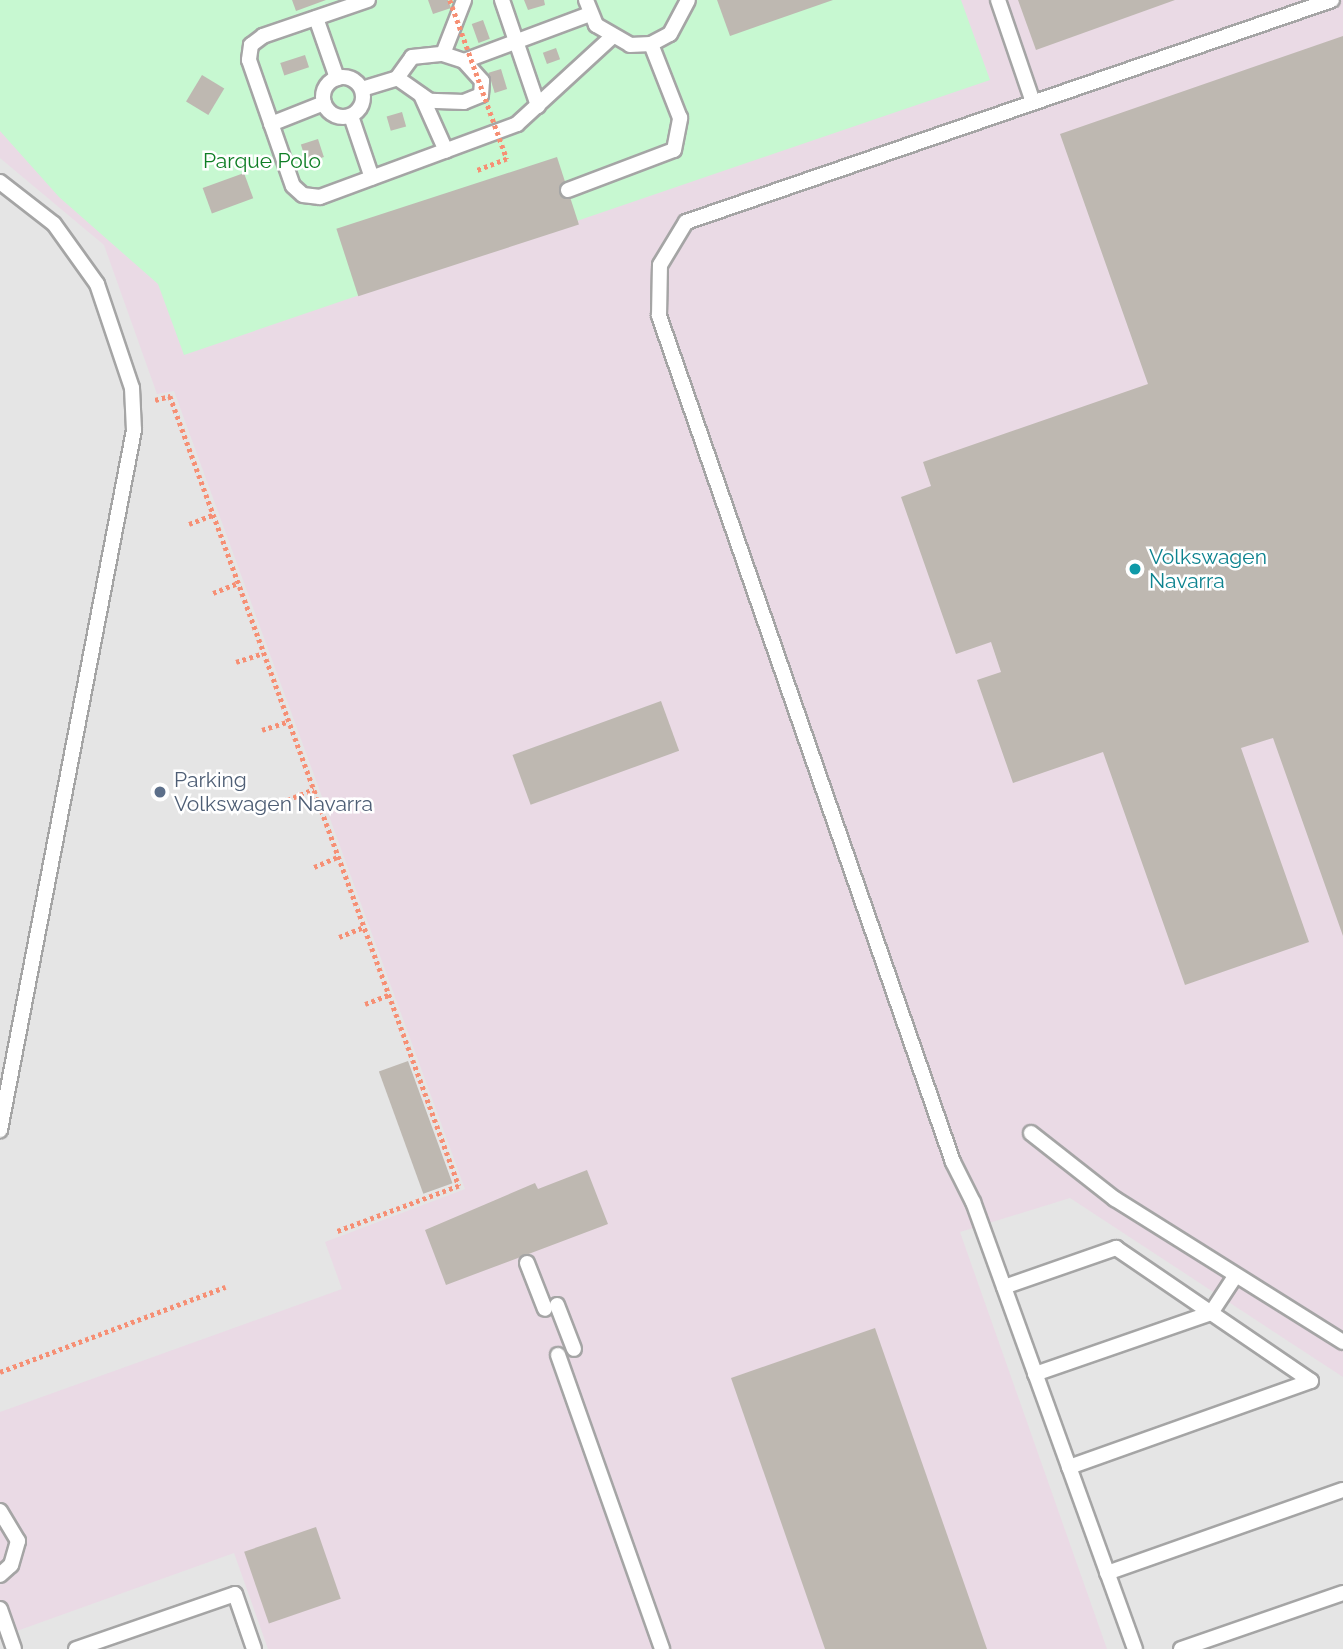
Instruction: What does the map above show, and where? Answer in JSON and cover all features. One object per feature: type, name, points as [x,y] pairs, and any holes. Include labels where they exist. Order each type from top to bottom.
[{"type":"lane","points":[[368,0],[263,36],[251,46],[249,60],[271,124],[293,186],[303,195],[320,197],[517,124],[611,38]]},
{"type":"lane","points":[[443,54],[464,0]]},
{"type":"lane","points":[[502,0],[538,106]]},
{"type":"lane","points":[[464,61],[516,42],[588,7],[611,38],[651,44],[670,34],[688,0]]},
{"type":"lane","points":[[998,0],[1033,103]]},
{"type":"lane","points":[[1135,1649],[1004,1287],[949,1149],[659,316],[660,265],[686,222],[1332,0]]},
{"type":"lane","points":[[316,18],[337,78]]},
{"type":"lane","points":[[568,190],[674,149],[680,118],[651,44]]},
{"type":"lane","points":[[362,89],[397,78],[412,57],[443,54],[464,61],[482,81],[481,95],[464,102],[430,101],[397,78]]},
{"type":"lane","points":[[337,78],[352,78],[362,89],[362,105],[351,116],[335,115],[324,103],[325,87],[337,78]]},
{"type":"lane","points":[[419,92],[446,151]]},
{"type":"lane","points":[[271,124],[324,103]]},
{"type":"lane","points":[[351,116],[372,178]]},
{"type":"lane","points":[[0,182],[54,224],[97,284],[132,388],[128,469],[0,1130]]},
{"type":"lane","points":[[1031,1133],[1115,1199],[1343,1342]]},
{"type":"lane","points":[[1004,1287],[1116,1248],[1311,1381],[1069,1467]]},
{"type":"lane","points":[[527,1263],[574,1349]]},
{"type":"lane","points":[[1035,1374],[1211,1313],[1236,1275]]},
{"type":"lane","points":[[558,1355],[662,1649]]},
{"type":"lane","points":[[1107,1573],[1343,1490]]},
{"type":"lane","points":[[0,1511],[18,1541],[11,1566],[0,1575]]},
{"type":"lane","points":[[1181,1649],[1343,1593]]},
{"type":"lane","points":[[76,1649],[235,1594],[254,1649]]},
{"type":"lane","points":[[0,1609],[14,1649]]},
{"type":"path","points":[[450,0],[507,159],[476,171]]},
{"type":"path","points":[[132,388],[146,382],[154,400],[170,396],[459,1186],[336,1233]]},
{"type":"path","points":[[188,524],[213,515]]},
{"type":"path","points":[[213,593],[238,583]]},
{"type":"path","points":[[236,662],[263,653]]},
{"type":"path","points":[[262,730],[289,721]]},
{"type":"path","points":[[287,800],[314,789]]},
{"type":"path","points":[[314,867],[338,857]]},
{"type":"path","points":[[338,937],[364,927]]},
{"type":"path","points":[[365,1004],[389,995]]},
{"type":"path","points":[[0,1372],[225,1287]]},
{"type":"shaded area","points":[[0,0],[1343,0],[1343,1649],[0,1649]]},
{"type":"shaded area","name":"Parking Volkswagen Navarra","points":[[0,158],[104,245],[157,394],[174,391],[465,1189],[325,1242],[342,1289],[0,1412]]},
{"type":"shaded area","points":[[1070,1198],[1343,1377],[1343,1649],[1107,1649],[960,1232]]},
{"type":"shaded area","points":[[234,1553],[268,1649],[0,1649],[0,1637]]},
{"type":"green space","name":"Parque Polo","points":[[0,0],[961,0],[990,80],[184,355],[158,284],[59,197],[0,131]]},
{"type":"building","points":[[292,0],[326,0],[296,11]]},
{"type":"building","points":[[428,0],[448,0],[451,8],[433,14]]},
{"type":"building","points":[[524,0],[544,0],[545,5],[528,10]]},
{"type":"building","points":[[717,0],[833,0],[730,36]]},
{"type":"building","points":[[1018,0],[1175,0],[1036,50]]},
{"type":"building","points":[[483,20],[490,39],[479,43],[472,24]]},
{"type":"building","name":"Volkswagen Navarra","points":[[1343,36],[1343,936],[1273,738],[1241,748],[1309,942],[1185,985],[1103,752],[1013,783],[977,680],[1001,672],[991,642],[956,654],[901,497],[931,486],[923,462],[1148,384],[1060,134]]},
{"type":"building","points":[[556,48],[560,59],[547,64],[543,53]]},
{"type":"building","points":[[305,55],[309,67],[284,75],[280,63]]},
{"type":"building","points":[[501,69],[507,89],[495,93],[489,73]]},
{"type":"building","points":[[202,75],[224,88],[208,115],[186,102]]},
{"type":"building","points":[[402,112],[406,126],[391,131],[387,116]]},
{"type":"building","points":[[318,139],[324,157],[307,163],[301,145]]},
{"type":"building","points":[[557,157],[579,225],[358,296],[336,229]]},
{"type":"building","points":[[244,173],[253,198],[212,213],[203,188]]},
{"type":"building","points":[[661,701],[679,751],[531,805],[513,755]]},
{"type":"building","points":[[408,1061],[452,1183],[423,1194],[379,1072]]},
{"type":"building","points":[[587,1170],[608,1224],[446,1285],[425,1230],[535,1183],[538,1189]]},
{"type":"building","points":[[875,1328],[987,1649],[825,1649],[731,1378]]},
{"type":"building","points":[[316,1527],[341,1599],[269,1624],[244,1552]]},
{"type":"place","name":"Volkswagen Navarra","points":[[1135,569]]},
{"type":"place","name":"Parking Volkswagen Navarra","points":[[160,792]]}]
